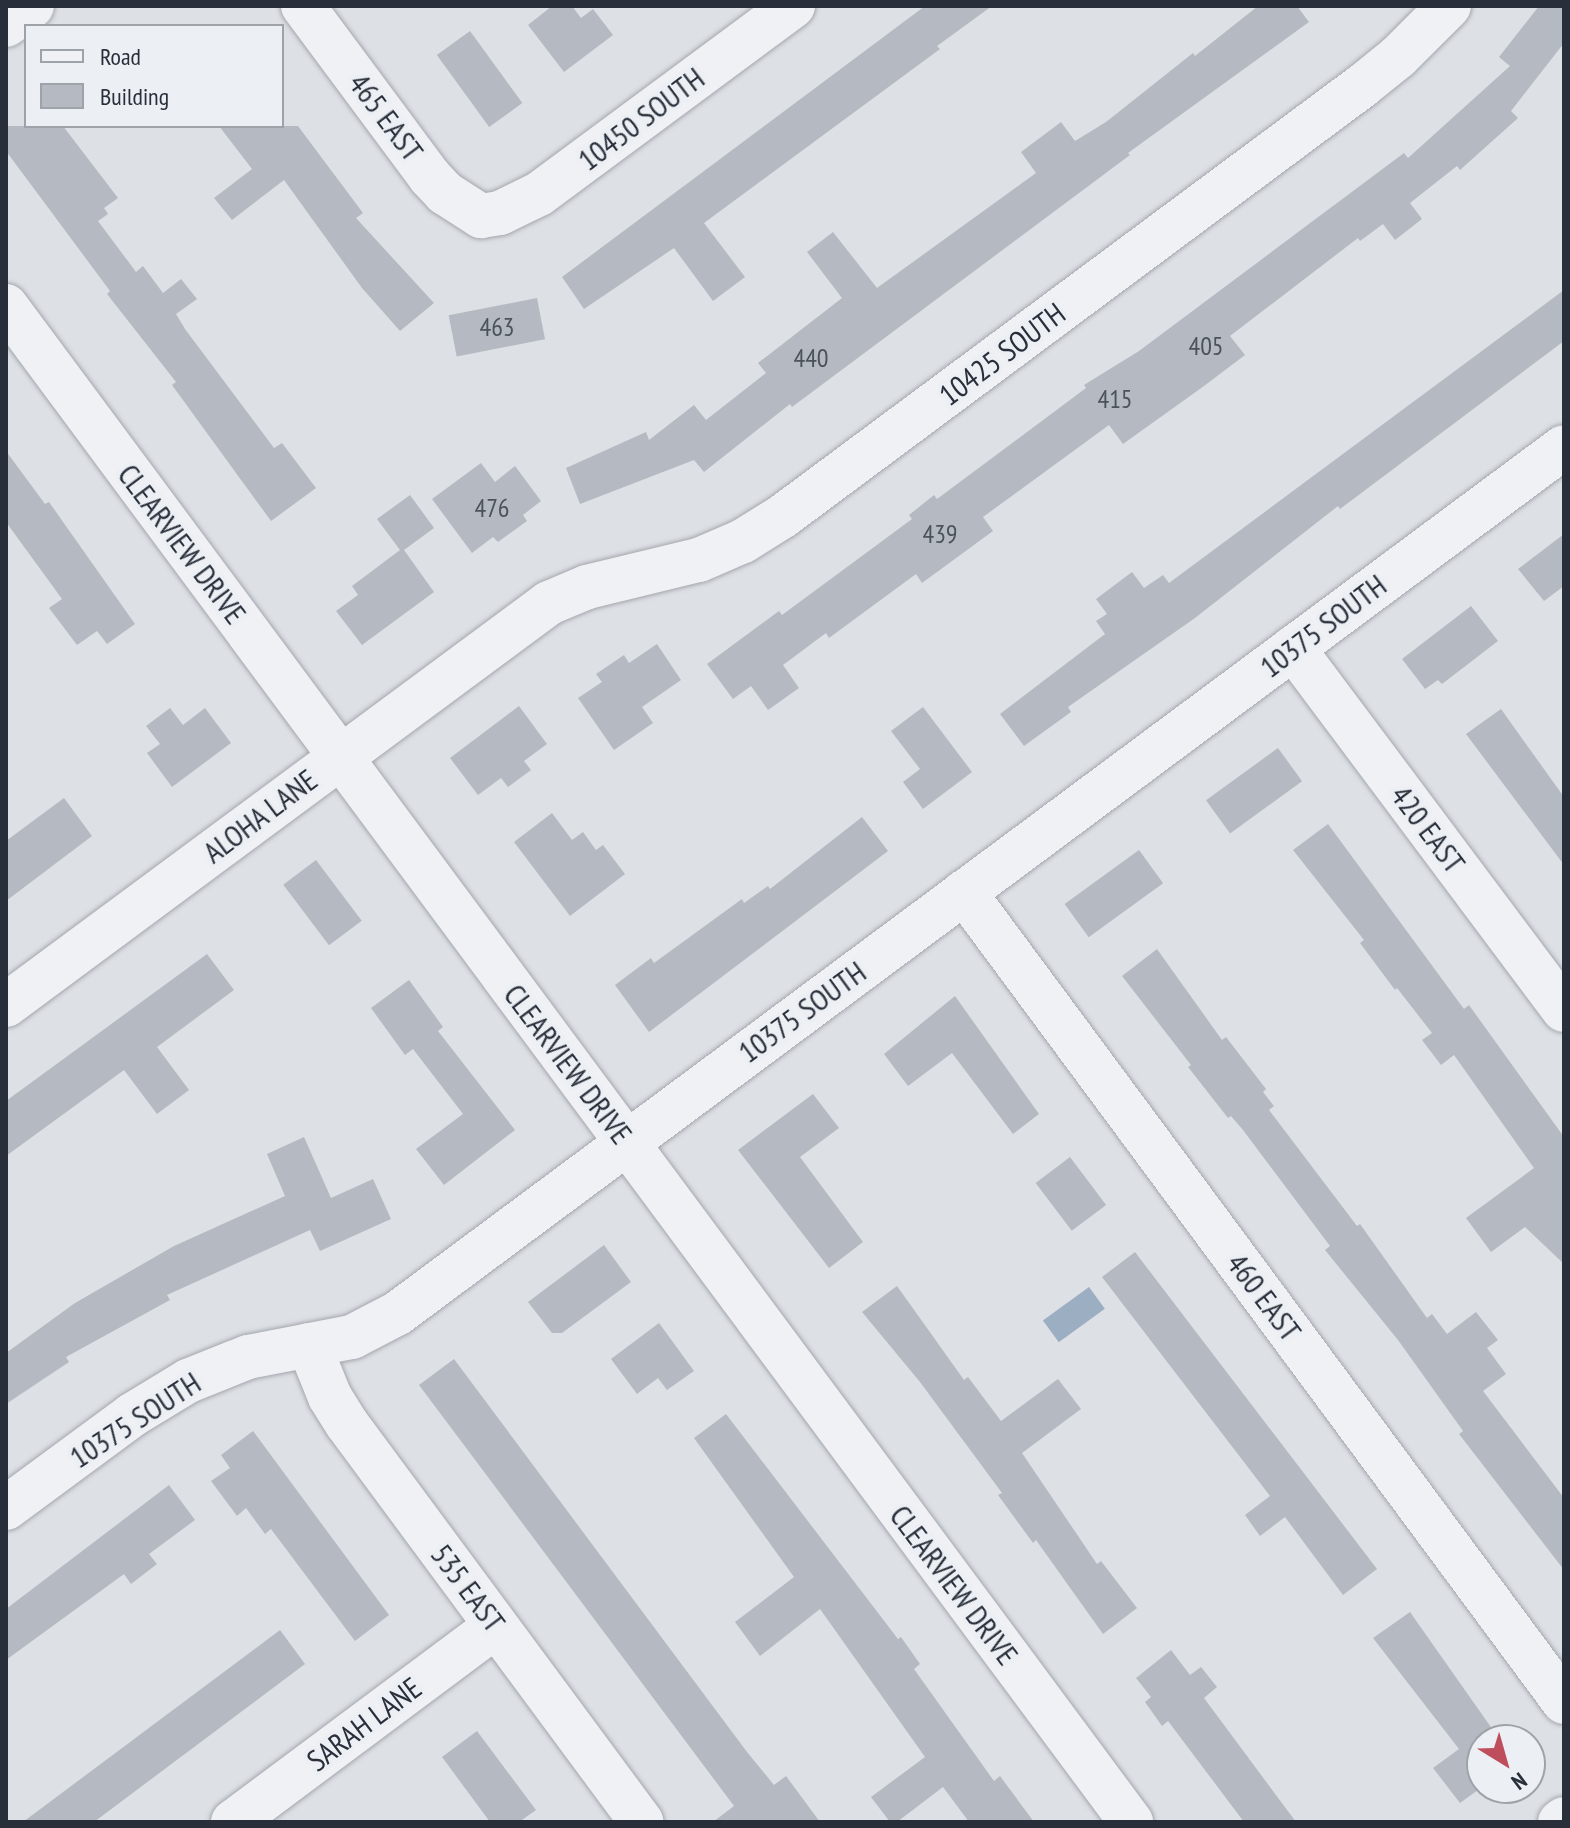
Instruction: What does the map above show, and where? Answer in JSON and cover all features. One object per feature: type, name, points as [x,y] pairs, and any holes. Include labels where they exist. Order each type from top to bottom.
[{"type":"street","points":[[6,25],[32,6]]},
{"type":"street","name":"465 EAST","points":[[303,6],[430,177],[445,193],[481,216]]},
{"type":"street","name":"10450 SOUTH","points":[[481,216],[500,213],[539,194],[793,6]]},
{"type":"street","name":"10425 SOUTH","points":[[513,627],[549,603],[587,587],[699,560],[743,541],[783,516],[1362,86],[1398,57],[1449,6]]},
{"type":"street","name":"CLEARVIEW DRIVE","points":[[6,306],[1131,1822]]},
{"type":"street","name":"10375 SOUTH","points":[[6,1508],[132,1415],[188,1381],[248,1357],[352,1337],[398,1313],[1564,447]]},
{"type":"street","name":"ALOHA LANE","points":[[6,1005],[513,627]]},
{"type":"street","name":"420 EAST","points":[[1293,648],[1564,1010]]},
{"type":"street","name":"460 EAST","points":[[964,892],[1564,1702]]},
{"type":"street","name":"535 EAST","points":[[309,1345],[330,1397],[347,1424],[642,1822]]},
{"type":"street","name":"SARAH LANE","points":[[233,1822],[496,1626]]},
{"type":"water","points":[[1089,1287],[1105,1309],[1059,1342],[1043,1321]]},
{"type":"building","points":[[552,6],[572,6],[581,18],[593,9],[613,35],[564,72],[528,25]]},
{"type":"building","points":[[925,6],[992,6],[937,46],[940,49],[704,223],[745,277],[713,301],[674,248],[584,309],[562,277]]},
{"type":"building","points":[[1258,6],[1297,6],[1309,22],[1128,153],[1130,155],[792,407],[790,404],[704,472],[694,460],[580,504],[566,468],[646,432],[649,440],[694,405],[706,420],[766,373],[758,363],[842,298],[807,252],[833,232],[877,288],[1036,173],[1021,152],[1061,122],[1075,141],[1106,122]]},
{"type":"building","points":[[1539,6],[1564,6],[1564,43],[1511,111],[1518,118],[1460,170],[1457,166],[1410,203],[1422,219],[1395,240],[1383,224],[1360,241],[1358,238],[1230,336],[1245,355],[1204,386],[1123,444],[1109,425],[983,517],[993,531],[922,583],[916,574],[829,638],[826,633],[783,665],[799,688],[768,710],[751,686],[733,699],[707,664],[779,611],[782,615],[912,519],[909,515],[934,495],[937,499],[1086,388],[1084,385],[1139,351],[1404,153],[1408,158],[1510,66],[1499,57]]},
{"type":"building","points":[[470,31],[522,103],[489,127],[437,55]]},
{"type":"building","points":[[6,126],[65,128],[118,198],[104,208],[108,214],[98,221],[136,272],[143,266],[163,293],[181,279],[197,299],[176,314],[185,329],[274,448],[282,443],[316,488],[271,521],[172,385],[176,382],[107,294],[110,291],[6,151]]},
{"type":"building","points":[[298,126],[363,213],[356,218],[434,303],[400,331],[362,288],[284,180],[232,220],[214,198],[252,169],[221,128]]},
{"type":"building","points":[[1564,290],[1564,341],[1340,509],[1338,506],[1195,618],[1068,707],[1071,712],[1024,746],[1000,714],[1105,634],[1096,621],[1107,614],[1096,599],[1132,572],[1144,588],[1163,575],[1169,583]]},
{"type":"building","points":[[537,298],[545,339],[457,356],[449,315]]},
{"type":"building","points":[[6,451],[45,504],[49,502],[135,624],[107,644],[97,631],[77,645],[49,608],[62,599],[6,522]]},
{"type":"building","points":[[481,463],[495,482],[515,466],[541,501],[523,515],[527,521],[498,542],[493,537],[472,553],[432,499]]},
{"type":"building","points":[[410,495],[434,528],[404,550],[434,592],[362,645],[336,611],[358,595],[352,586],[400,550],[377,519]]},
{"type":"building","points":[[1564,534],[1564,586],[1544,601],[1518,569]]},
{"type":"building","points":[[1471,606],[1498,641],[1442,684],[1438,680],[1425,689],[1402,659]]},
{"type":"building","points":[[657,644],[681,680],[642,707],[653,723],[614,750],[578,698],[602,682],[596,674],[624,655],[629,663]]},
{"type":"building","points":[[519,706],[547,744],[524,761],[531,770],[508,787],[501,778],[478,795],[450,758]]},
{"type":"building","points":[[923,707],[972,772],[923,809],[903,782],[920,769],[891,731]]},
{"type":"building","points":[[170,708],[183,725],[205,708],[231,743],[172,787],[147,753],[160,744],[146,726]]},
{"type":"building","points":[[1501,709],[1564,797],[1564,865],[1466,734]]},
{"type":"building","points":[[1278,748],[1302,781],[1230,833],[1206,800]]},
{"type":"building","points":[[64,798],[92,836],[6,901],[6,841]]},
{"type":"building","points":[[552,813],[572,840],[583,832],[596,850],[603,845],[625,874],[570,916],[514,842]]},
{"type":"building","points":[[862,817],[888,851],[649,1032],[615,985],[651,958],[654,963],[742,899],[744,903],[768,886],[770,889]]},
{"type":"building","points":[[1328,824],[1464,1009],[1469,1005],[1564,1137],[1564,1264],[1525,1227],[1491,1252],[1466,1218],[1534,1168],[1454,1055],[1441,1065],[1422,1040],[1432,1033],[1397,988],[1395,990],[1360,943],[1364,940],[1293,850]]},
{"type":"building","points":[[1139,850],[1163,883],[1089,937],[1065,904]]},
{"type":"building","points":[[316,860],[362,921],[329,945],[283,885]]},
{"type":"building","points":[[1157,949],[1222,1040],[1226,1037],[1266,1089],[1263,1092],[1274,1106],[1269,1110],[1357,1226],[1360,1224],[1427,1318],[1432,1314],[1447,1334],[1476,1312],[1498,1340],[1487,1348],[1506,1374],[1483,1391],[1564,1498],[1564,1570],[1459,1434],[1463,1431],[1398,1340],[1325,1250],[1330,1246],[1243,1130],[1231,1116],[1228,1118],[1188,1067],[1191,1065],[1122,976]]},
{"type":"building","points":[[207,954],[234,990],[157,1047],[189,1090],[157,1114],[124,1070],[6,1156],[6,1101]]},
{"type":"building","points":[[409,980],[443,1027],[438,1031],[515,1130],[444,1185],[416,1149],[463,1114],[413,1049],[405,1055],[371,1008]]},
{"type":"building","points":[[955,996],[1039,1114],[1013,1134],[952,1053],[908,1086],[884,1054]]},
{"type":"building","points":[[813,1094],[839,1128],[800,1157],[863,1242],[829,1268],[738,1150]]},
{"type":"building","points":[[304,1137],[331,1198],[373,1179],[391,1219],[320,1251],[310,1230],[167,1295],[170,1300],[66,1357],[69,1362],[6,1404],[6,1353],[75,1303],[174,1246],[285,1196],[267,1154]]},
{"type":"building","points":[[1070,1157],[1106,1205],[1072,1231],[1036,1183]]},
{"type":"building","points":[[604,1245],[631,1282],[562,1333],[552,1333],[528,1302]]},
{"type":"building","points":[[1135,1252],[1377,1569],[1343,1595],[1285,1517],[1260,1536],[1245,1515],[1270,1496],[1102,1277]]},
{"type":"building","points":[[897,1286],[964,1380],[968,1377],[1001,1421],[1058,1379],[1081,1409],[1022,1453],[1097,1564],[1101,1561],[1137,1608],[1103,1634],[1036,1540],[1033,1543],[998,1495],[1002,1493],[920,1382],[862,1312]]},
{"type":"building","points":[[659,1323],[694,1371],[667,1390],[658,1378],[637,1394],[611,1359]]},
{"type":"building","points":[[454,1359],[747,1752],[774,1785],[786,1776],[820,1822],[713,1822],[734,1806],[419,1385]]},
{"type":"building","points":[[726,1414],[898,1639],[901,1637],[920,1664],[914,1669],[994,1781],[1000,1776],[1034,1822],[969,1822],[943,1787],[897,1822],[890,1822],[871,1797],[925,1757],[820,1609],[760,1656],[735,1622],[794,1577],[694,1438]]},
{"type":"building","points":[[253,1431],[389,1615],[355,1641],[271,1529],[265,1534],[246,1508],[237,1516],[211,1481],[230,1468],[221,1455]]},
{"type":"building","points":[[169,1485],[195,1520],[149,1554],[157,1564],[131,1584],[124,1574],[6,1660],[6,1609]]},
{"type":"building","points":[[1410,1612],[1489,1724],[1466,1724],[1466,1799],[1460,1803],[1433,1768],[1459,1749],[1373,1638]]},
{"type":"building","points":[[280,1630],[305,1664],[94,1822],[23,1822]]},
{"type":"building","points":[[1171,1650],[1190,1675],[1201,1667],[1217,1687],[1204,1698],[1296,1822],[1244,1822],[1168,1721],[1162,1726],[1145,1702],[1151,1697],[1136,1678]]},
{"type":"building","points":[[477,1731],[536,1810],[519,1822],[490,1822],[442,1757]]}]
